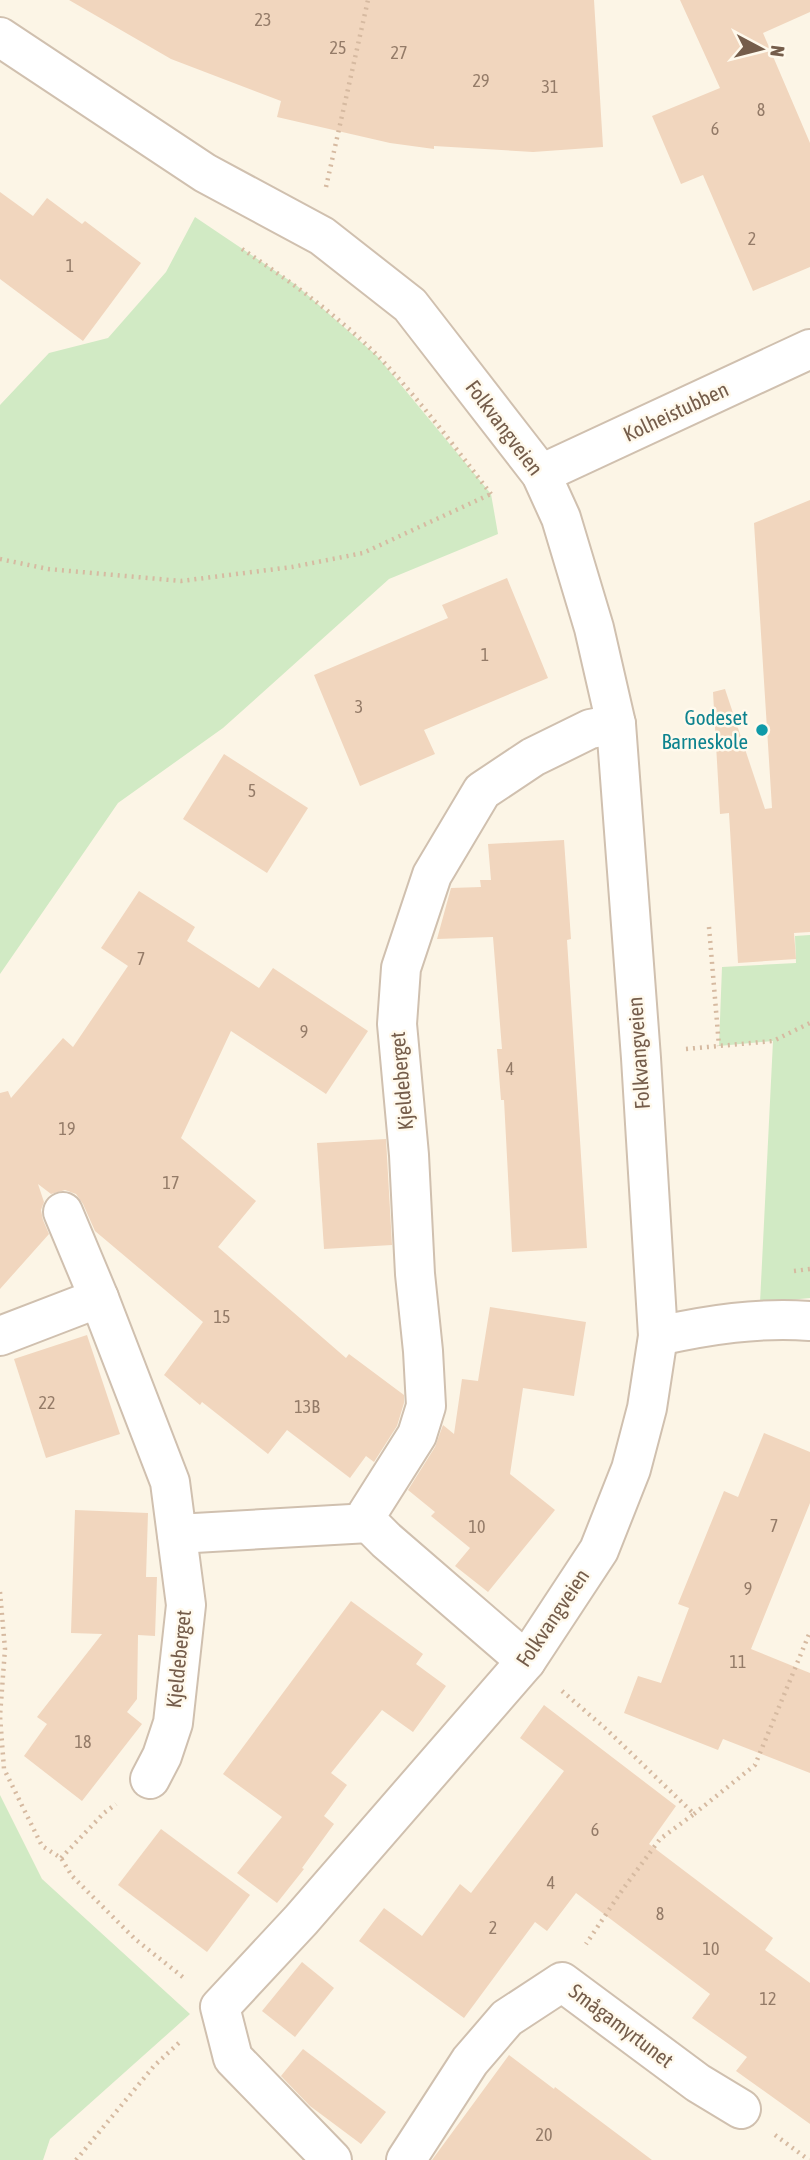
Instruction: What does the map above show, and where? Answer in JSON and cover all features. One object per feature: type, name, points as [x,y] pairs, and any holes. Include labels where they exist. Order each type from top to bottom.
[{"type":"street","name":"Folkvangveien","points":[[0,37],[205,173],[316,233],[411,305],[541,474],[562,518],[594,628],[616,724],[658,1336],[648,1408],[631,1469],[599,1550],[526,1661],[310,1910],[219,2007]]},
{"type":"street","name":"Kolheistubben","points":[[541,474],[810,349]]},
{"type":"street","name":"Kjeldeberget","points":[[369,1522],[366,1514],[417,1435],[426,1406],[397,1024],[401,968],[432,875],[482,792],[533,757],[590,729],[616,724]]},
{"type":"street","name":"Kjeldeberget","points":[[63,1212],[170,1482],[186,1605],[173,1724],[162,1756],[150,1779]]},
{"type":"street","points":[[0,1336],[99,1298]]},
{"type":"street","points":[[658,1336],[731,1323],[780,1319],[810,1321]]},
{"type":"street","points":[[177,1534],[369,1522],[419,1570],[526,1661]]},
{"type":"street","name":"Smågamyrtunet","points":[[406,2160],[470,2061],[507,2018],[562,1982],[698,2083],[741,2109]]},
{"type":"street","points":[[219,2007],[233,2058],[332,2160]]},
{"type":"path","points":[[316,233],[368,0]]},
{"type":"path","points":[[240,247],[296,285],[377,356],[450,440],[491,494]]},
{"type":"path","points":[[0,559],[48,569],[181,581],[292,567],[363,553],[541,474]]},
{"type":"path","points":[[709,927],[719,1046]]},
{"type":"path","points":[[641,1058],[679,1050],[773,1041],[810,1023]]},
{"type":"path","points":[[0,1592],[5,1649],[0,1716],[4,1769],[42,1846],[61,1858],[72,1876],[135,1939],[219,2007],[154,2066],[76,2160]]},
{"type":"path","points":[[562,1982],[623,1889],[660,1839],[755,1765],[810,1632]]},
{"type":"path","points":[[526,1661],[606,1729],[694,1814]]},
{"type":"path","points":[[61,1858],[104,1813],[150,1779]]},
{"type":"green space","points":[[195,217],[296,285],[377,356],[491,494],[498,534],[389,579],[223,728],[118,803],[0,974],[0,405],[49,353],[108,338],[166,272]]},
{"type":"green space","points":[[810,935],[810,1298],[760,1303],[773,1041],[719,1046],[722,967],[796,963],[795,936]]},
{"type":"green space","points":[[0,1795],[42,1879],[190,2014],[50,2139],[43,2160],[0,2160]]},
{"type":"building","points":[[69,0],[594,0],[603,147],[533,152],[434,146],[434,149],[390,143],[277,117],[281,101],[171,59]]},
{"type":"building","points":[[680,0],[810,0],[810,12],[763,33],[810,143],[810,267],[753,291],[703,175],[681,184],[652,116],[720,88]]},
{"type":"building","points":[[0,192],[33,216],[47,198],[82,224],[85,221],[141,263],[83,341],[0,279]]},
{"type":"building","name":"Godeset Barneskole","points":[[810,500],[810,932],[794,933],[796,959],[738,963],[729,813],[720,814],[713,692],[725,689],[765,809],[772,808],[754,523]]},
{"type":"building","points":[[507,578],[548,678],[424,730],[435,754],[360,786],[314,675],[448,618],[442,605]]},
{"type":"building","points":[[224,754],[308,808],[267,873],[183,819]]},
{"type":"building","points":[[564,840],[571,939],[567,940],[587,1248],[512,1252],[504,1100],[501,1100],[497,1049],[502,1049],[493,937],[437,939],[451,888],[481,887],[480,880],[491,880],[488,844]]},
{"type":"building","points":[[139,891],[195,927],[187,941],[259,988],[273,968],[368,1031],[326,1094],[231,1031],[181,1138],[256,1201],[218,1247],[346,1358],[349,1354],[404,1395],[397,1426],[374,1462],[366,1456],[350,1478],[287,1430],[268,1454],[202,1402],[200,1405],[164,1375],[203,1322],[95,1231],[76,1194],[65,1190],[51,1194],[38,1184],[44,1202],[41,1210],[43,1220],[49,1234],[0,1289],[0,1093],[8,1091],[11,1098],[63,1038],[73,1047],[128,966],[101,948]]},
{"type":"building","points":[[386,1139],[392,1245],[324,1249],[317,1143]]},
{"type":"building","points":[[490,1307],[586,1322],[574,1396],[523,1388],[510,1474],[555,1510],[488,1592],[455,1566],[470,1548],[431,1516],[435,1512],[408,1490],[435,1447],[443,1425],[454,1434],[462,1379],[478,1381]]},
{"type":"building","points":[[87,1335],[120,1434],[46,1458],[14,1359]]},
{"type":"building","points":[[764,1433],[810,1452],[810,1503],[751,1649],[810,1673],[810,1773],[723,1739],[718,1750],[624,1713],[638,1676],[661,1683],[689,1608],[678,1604],[724,1491],[738,1497]]},
{"type":"building","points":[[75,1510],[148,1513],[146,1577],[157,1577],[155,1636],[138,1635],[137,1699],[127,1712],[142,1724],[82,1801],[24,1756],[47,1724],[37,1717],[102,1634],[71,1633]]},
{"type":"building","points":[[351,1601],[423,1654],[416,1664],[446,1686],[413,1732],[382,1710],[331,1773],[347,1785],[324,1816],[334,1824],[277,1903],[237,1873],[282,1817],[223,1774]]},
{"type":"building","points":[[544,1705],[676,1806],[649,1844],[773,1938],[765,1950],[810,1983],[810,2124],[736,2071],[747,2057],[692,2018],[710,1994],[576,1893],[547,1931],[535,1922],[464,2018],[359,1941],[384,1908],[422,1936],[460,1884],[471,1893],[564,1771],[520,1738]]},
{"type":"building","points":[[161,1829],[250,1895],[207,1952],[118,1885]]},
{"type":"building","points":[[302,1962],[334,1988],[295,2037],[262,2011]]},
{"type":"building","points":[[303,2049],[386,2112],[361,2144],[310,2106],[281,2076]]},
{"type":"building","points":[[509,2055],[554,2089],[555,2087],[652,2160],[432,2160]]},
{"type":"place","name":"Godeset Barneskole","points":[[762,730]]}]
